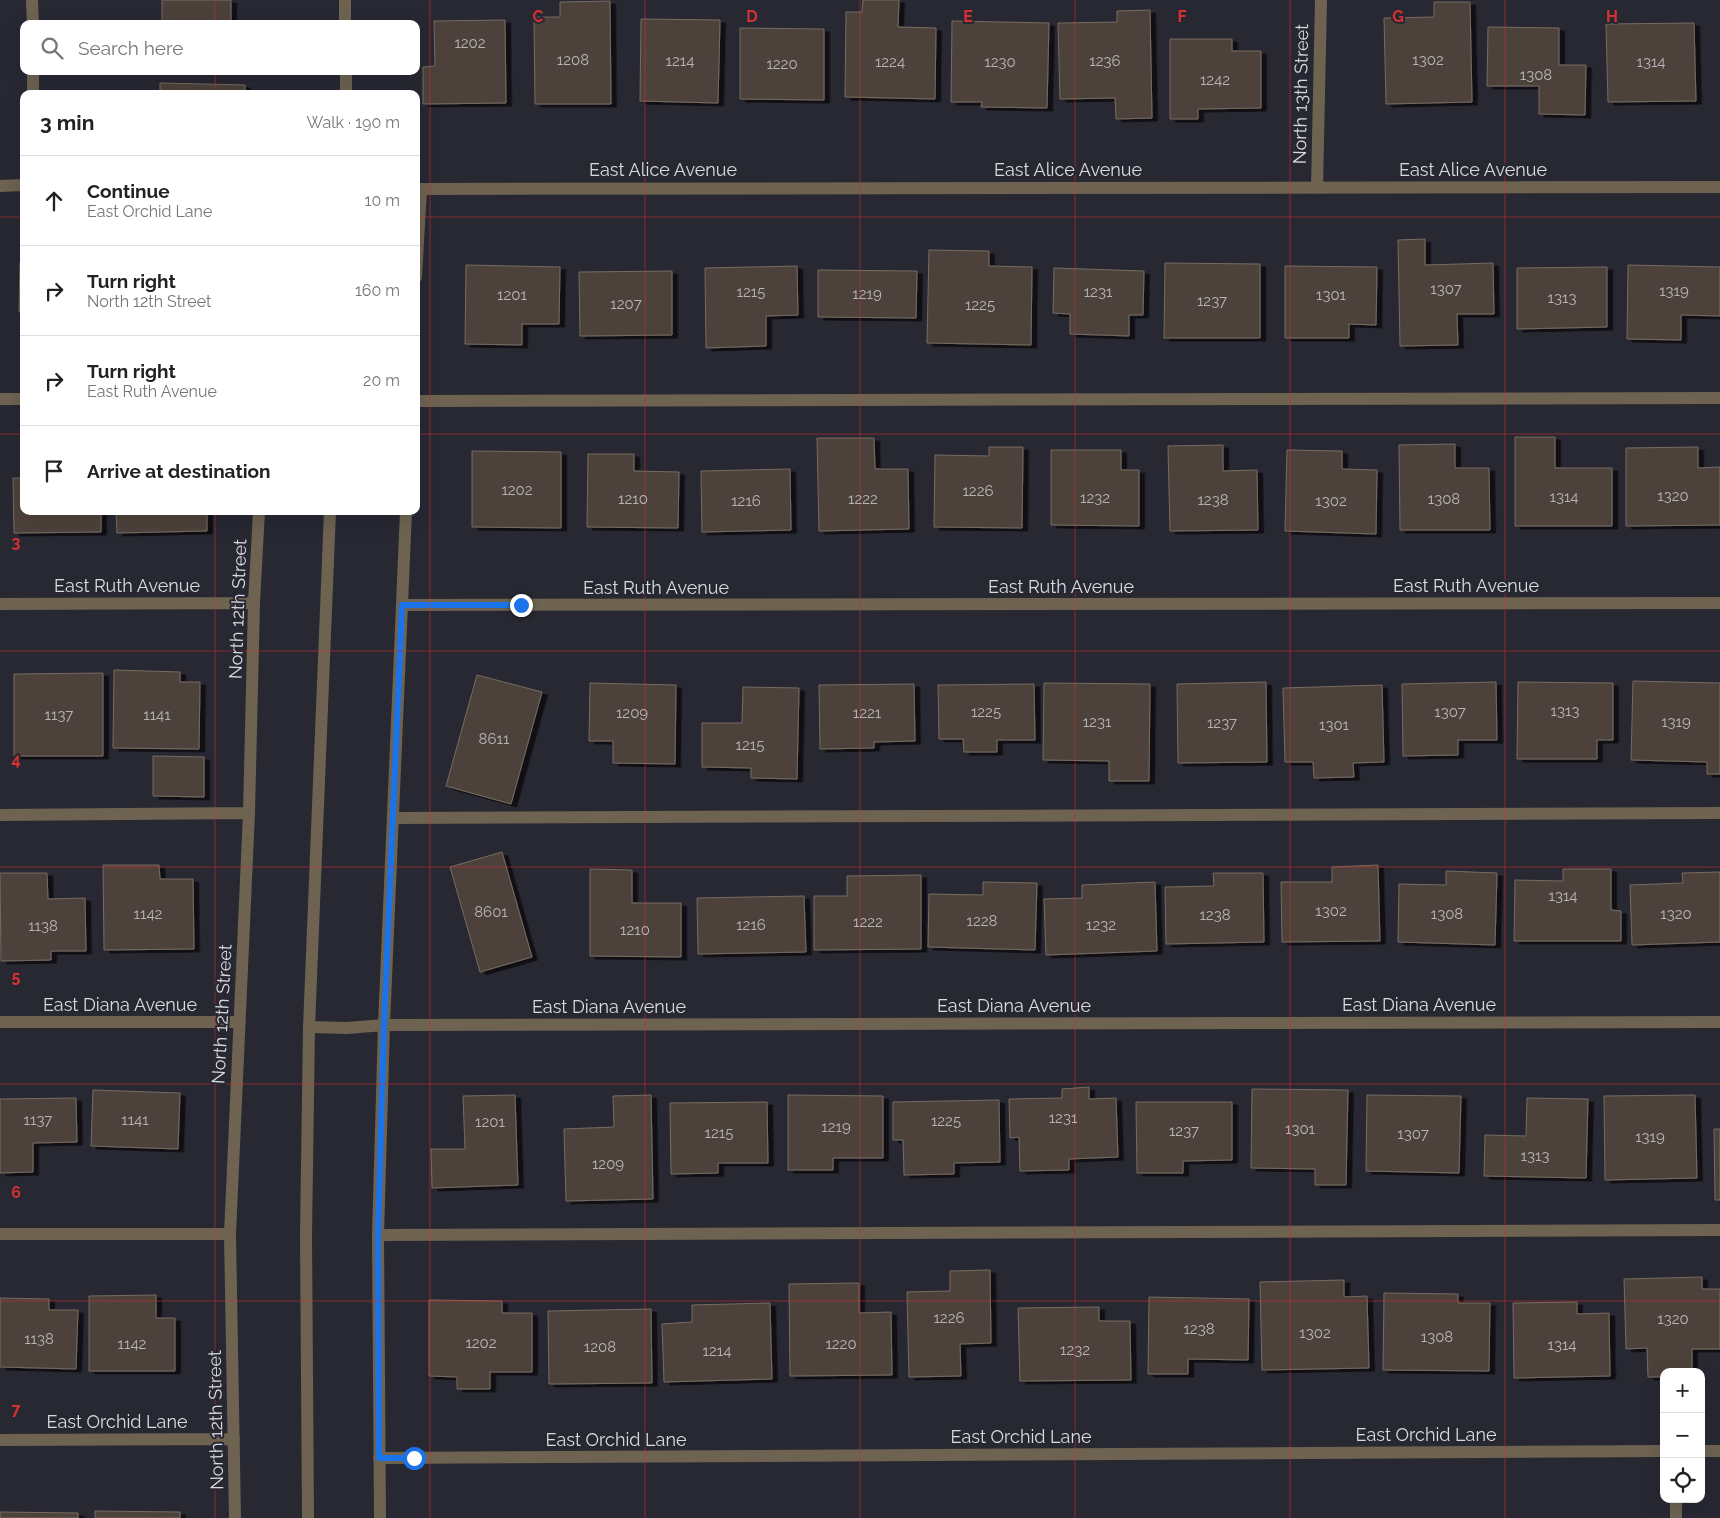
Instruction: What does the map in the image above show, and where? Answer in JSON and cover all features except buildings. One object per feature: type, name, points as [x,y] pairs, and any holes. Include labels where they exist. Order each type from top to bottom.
[{"type":"street","points":[[32,0],[32,20]]},
{"type":"street","points":[[344,0],[345,20]]},
{"type":"street","name":"North 13th Street","points":[[1317,188],[1321,0]]},
{"type":"street","points":[[33,75],[33,90]]},
{"type":"street","points":[[346,75],[346,90]]},
{"type":"street","points":[[0,186],[20,185]]},
{"type":"street","name":"East Alice Avenue","points":[[420,189],[1720,187]]},
{"type":"street","points":[[420,401],[1720,398]]},
{"type":"street","points":[[0,399],[20,399]]},
{"type":"street","name":"North 12th Street","points":[[235,1518],[230,1234],[249,813],[254,603],[259,515]]},
{"type":"street","points":[[308,1518],[306,1235],[309,1027],[330,515]]},
{"type":"street","points":[[380,1518],[378,1235],[384,1025],[406,515]]},
{"type":"street","name":"East Ruth Avenue","points":[[402,605],[1720,602]]},
{"type":"street","name":"East Ruth Avenue","points":[[0,604],[254,603]]},
{"type":"street","points":[[0,815],[249,813]]},
{"type":"street","points":[[393,818],[1720,813]]},
{"type":"street","name":"East Diana Avenue","points":[[0,1022],[239,1022]]},
{"type":"street","name":"East Diana Avenue","points":[[309,1027],[348,1028],[384,1025],[1720,1022]]},
{"type":"street","points":[[378,1235],[1720,1230]]},
{"type":"street","points":[[0,1234],[230,1234]]},
{"type":"street","name":"East Orchid Lane","points":[[0,1440],[234,1439]]},
{"type":"street","name":"East Orchid Lane","points":[[379,1458],[1660,1451]]},
{"type":"street","points":[[1705,1451],[1720,1451]]},
{"type":"street","points":[[1676,1503],[1676,1518]]},
{"type":"route","points":[[414,1458],[379,1458],[378,1235],[384,1025],[402,605],[521,605]]}]
